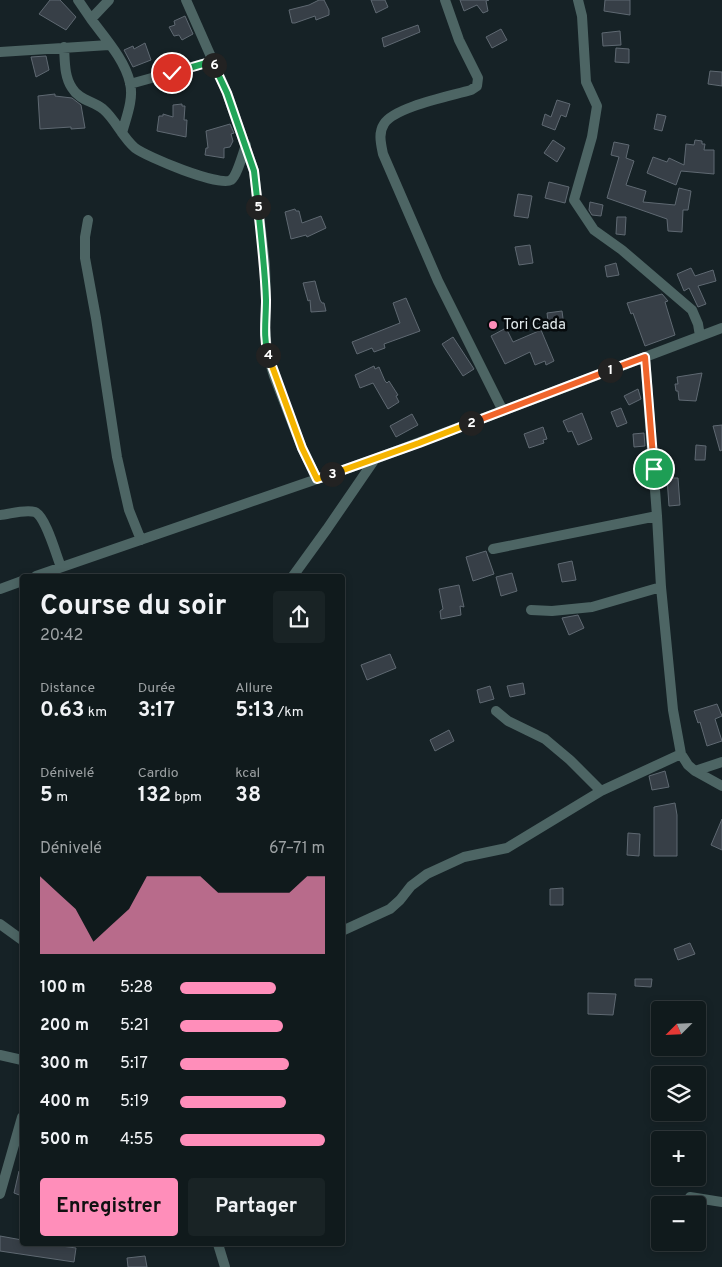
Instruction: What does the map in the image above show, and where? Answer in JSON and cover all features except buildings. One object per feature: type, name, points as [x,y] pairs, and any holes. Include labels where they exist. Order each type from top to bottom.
[{"type":"street","points":[[78,0],[123,65],[130,84],[130,104],[122,134]]},
{"type":"street","points":[[91,19],[109,0]]},
{"type":"street","points":[[186,0],[227,93],[254,171],[264,266],[267,352],[274,376],[302,448],[317,479]]},
{"type":"street","points":[[445,0],[459,40],[478,78],[477,86],[470,90],[400,111],[384,123],[380,138],[383,154],[438,282],[503,410]]},
{"type":"street","points":[[578,0],[582,16],[586,82],[596,106],[592,137],[574,200],[594,230],[622,250],[692,310],[698,324],[700,336]]},
{"type":"street","points":[[0,52],[109,44]]},
{"type":"street","points":[[64,48],[66,75],[72,89],[82,98],[99,106],[109,114],[134,148],[148,156],[210,180],[228,182],[234,178],[246,145]]},
{"type":"street","points":[[130,84],[213,61]]},
{"type":"street","points":[[88,220],[85,237],[85,258],[117,457],[129,510],[141,540]]},
{"type":"street","points":[[42,574],[375,460],[722,328]]},
{"type":"street","points":[[645,357],[661,587],[674,710],[681,754],[688,765],[695,771],[722,786]]},
{"type":"street","points":[[294,574],[375,460]]},
{"type":"street","points":[[0,515],[29,511],[36,513],[43,519],[61,567]]},
{"type":"street","points":[[493,549],[657,516]]},
{"type":"street","points":[[0,589],[20,582]]},
{"type":"street","points":[[531,610],[552,611],[592,607],[661,587]]},
{"type":"street","points":[[496,711],[508,721],[545,739],[570,760],[601,791]]},
{"type":"street","points":[[345,930],[390,909],[411,886],[427,874],[464,857],[507,848],[601,791],[681,754]]},
{"type":"street","points":[[695,771],[722,762]]},
{"type":"street","points":[[0,924],[20,939]]},
{"type":"street","points":[[0,1055],[20,1060]]},
{"type":"street","points":[[0,1194],[20,1125]]},
{"type":"street","points":[[706,1200],[722,1202]]},
{"type":"street","points":[[219,1246],[225,1267]]},
{"type":"place","name":"Tori Cada","points":[[493,325]]},
{"type":"route","points":[[172,73],[213,61],[246,145],[254,171],[264,266],[267,352],[274,376],[302,448],[317,479],[375,460],[645,357],[654,469]]}]
